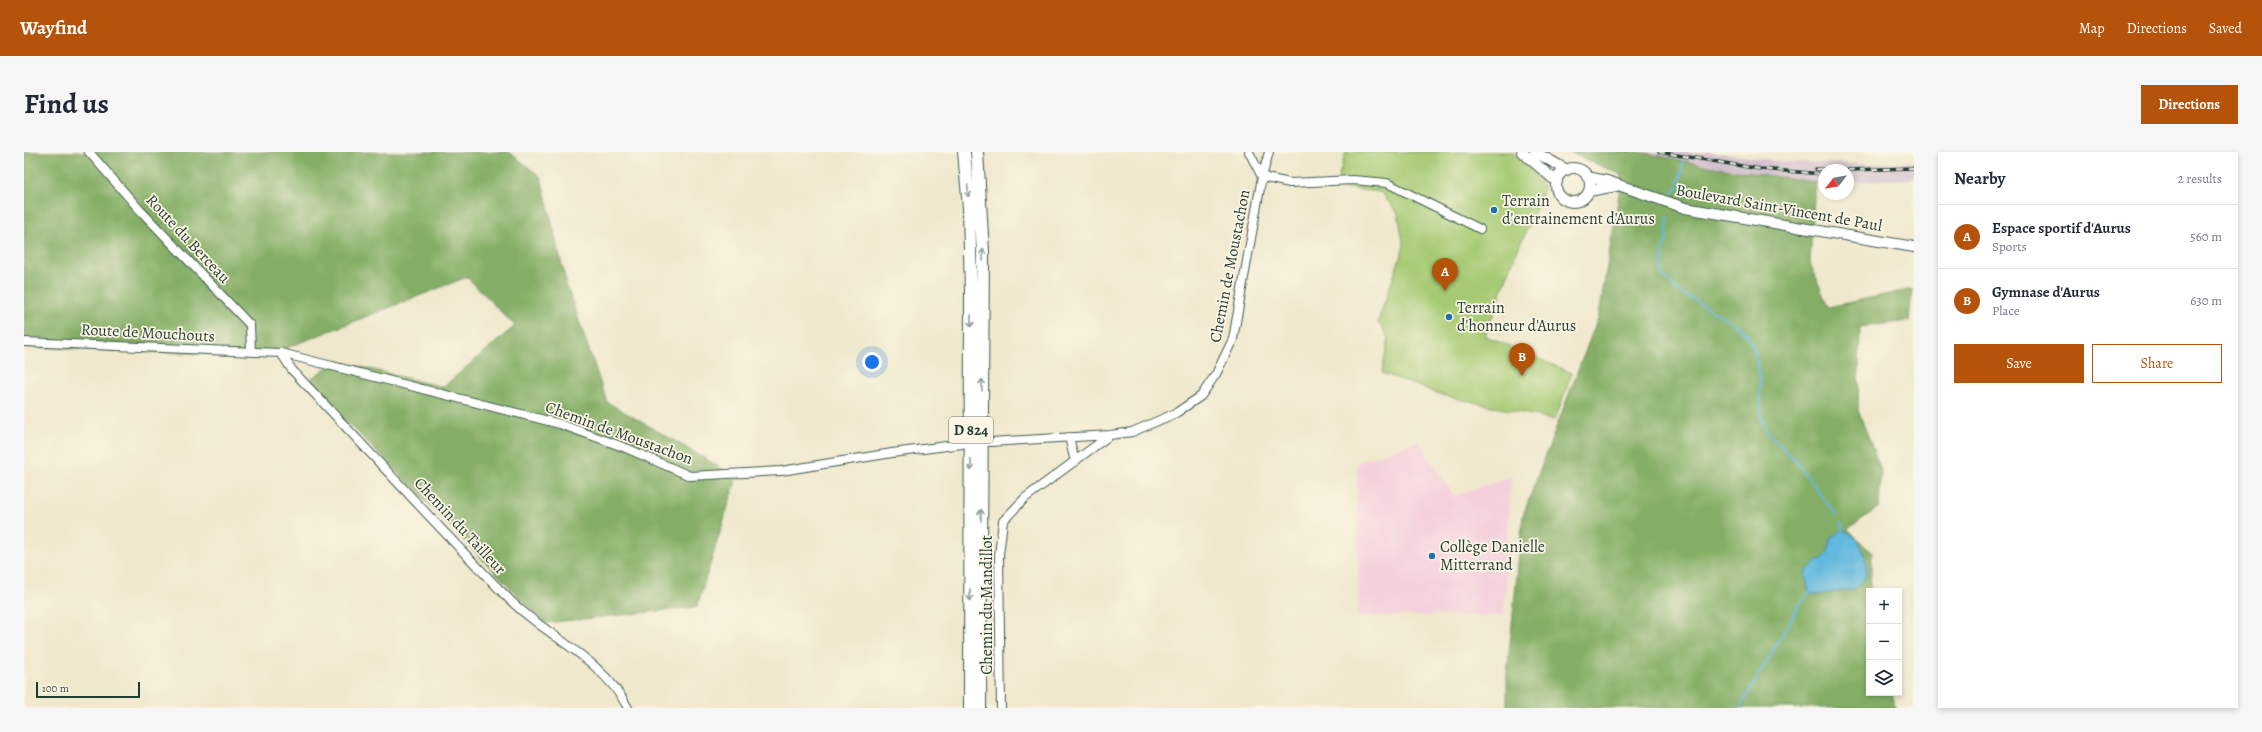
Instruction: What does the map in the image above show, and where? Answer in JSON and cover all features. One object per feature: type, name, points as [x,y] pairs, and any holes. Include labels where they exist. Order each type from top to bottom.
[{"type":"highway","name":"D 824","points":[[964,152],[968,180],[971,278],[970,708]]},
{"type":"highway","name":"D 824","points":[[977,152],[983,252],[980,708]]},
{"type":"main road","points":[[1522,152],[1557,182]]},
{"type":"main road","points":[[1535,152],[1567,170],[1578,170],[1587,177],[1589,191],[1582,200],[1570,202],[1561,197],[1558,192],[1557,182],[1562,173],[1567,170]]},
{"type":"main road","name":"Boulevard Saint-Vincent de Paul","points":[[1587,177],[1607,181],[1616,186],[1685,208],[1914,247]]},
{"type":"main road","name":"Boulevard Saint-Vincent de Paul","points":[[1589,191],[1616,186]]},
{"type":"street","name":"Route du Berceau","points":[[89,152],[139,209],[250,325],[251,351]]},
{"type":"street","points":[[1249,152],[1262,177],[1290,183],[1353,180],[1388,183],[1480,229]]},
{"type":"street","name":"Chemin de Moustachon","points":[[990,442],[1110,435],[1132,432],[1176,413],[1201,396],[1216,374],[1233,339],[1262,177],[1269,152]]},
{"type":"street","name":"Route de Mouchouts","points":[[24,342],[271,352]]},
{"type":"street","name":"Chemin de Moustachon","points":[[271,352],[281,353],[560,424],[626,448],[690,476],[781,471],[892,452],[962,444]]},
{"type":"street","name":"Chemin du Tailleur","points":[[281,353],[292,370],[512,602],[600,671],[615,686],[628,708]]},
{"type":"street","name":"Chemin du Mandillot","points":[[1001,708],[999,555],[1003,521],[1024,498],[1110,435]]},
{"type":"street","points":[[1069,437],[1075,462]]},
{"type":"shaded area","points":[[1639,152],[1710,152],[1785,162],[1864,164],[1914,162],[1914,179],[1854,182],[1854,164],[1818,164],[1818,182],[1729,170]]},
{"type":"shaded area","name":"Collège Danielle Mitterrand","points":[[1418,441],[1454,496],[1511,477],[1504,615],[1358,616],[1357,463]]},
{"type":"green space","points":[[24,152],[509,152],[541,177],[567,286],[607,402],[737,477],[697,607],[545,623],[307,381],[337,361],[443,387],[515,326],[467,277],[266,356],[24,347]]},
{"type":"green space","points":[[1346,152],[1512,152],[1537,173],[1544,190],[1513,261],[1485,336],[1572,373],[1555,420],[1445,396],[1382,373],[1388,338],[1378,322],[1404,246],[1398,214],[1381,192],[1335,187]]},
{"type":"green space","points":[[1569,152],[1639,152],[1729,170],[1815,182],[1810,263],[1828,307],[1912,289],[1909,321],[1860,327],[1858,410],[1881,470],[1879,507],[1848,529],[1872,553],[1870,588],[1866,588],[1866,696],[1893,696],[1896,708],[1507,708],[1507,673],[1523,515],[1599,315],[1622,175]]},
{"type":"water","points":[[1842,530],[1854,536],[1862,549],[1866,563],[1864,579],[1855,589],[1816,595],[1809,592],[1805,574],[1828,552],[1831,537]]},
{"type":"waterway","points":[[1673,193],[1679,186],[1683,161]]},
{"type":"waterway","points":[[1668,217],[1666,243],[1663,246],[1662,275],[1675,289],[1737,325],[1748,337],[1756,354],[1760,383],[1761,418],[1767,432],[1795,460],[1836,515]]},
{"type":"waterway","points":[[1842,523],[1842,532]]},
{"type":"waterway","points":[[1740,708],[1799,605],[1810,591]]},
{"type":"railway","points":[[1659,152],[1760,169],[1818,174]]},
{"type":"railway","points":[[1854,170],[1914,168]]},
{"type":"place","name":"Terrain d'entrainement d'Aurus","points":[[1494,210]]},
{"type":"place","name":"Espace sportif d'Aurus","points":[[1445,291]]},
{"type":"place","name":"Terrain d'honneur d'Aurus","points":[[1449,317]]},
{"type":"place","name":"Gymnase d'Aurus","points":[[1522,376]]},
{"type":"place","name":"Collège Danielle Mitterrand","points":[[1432,556]]}]
